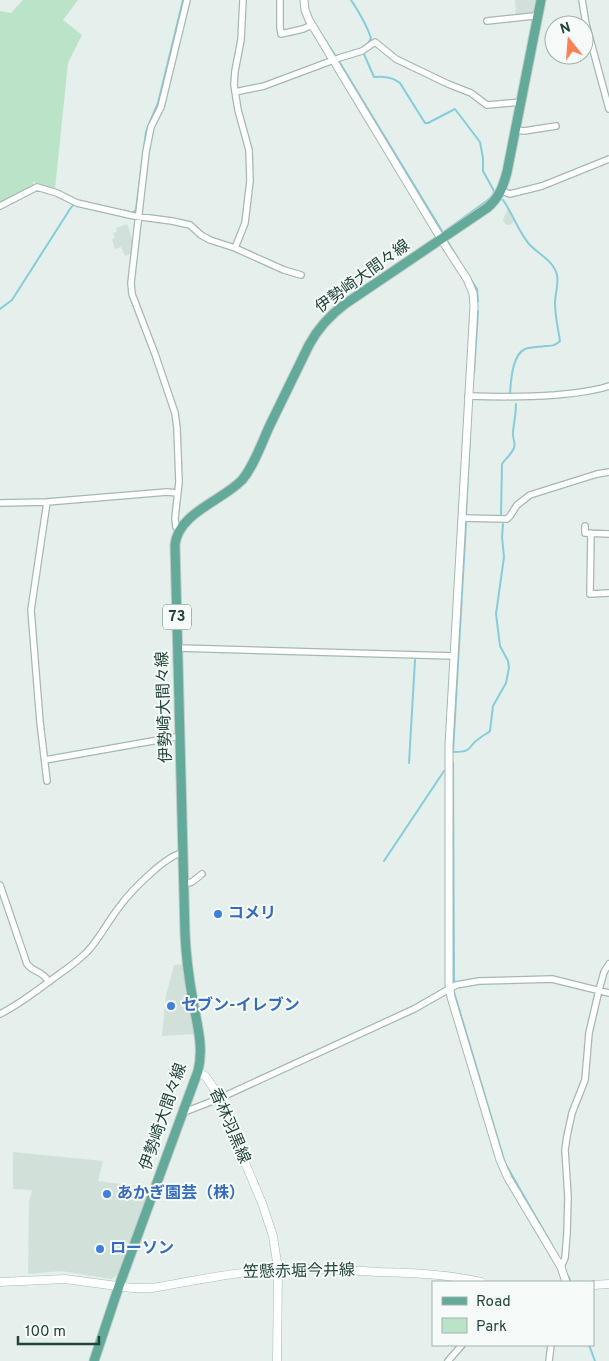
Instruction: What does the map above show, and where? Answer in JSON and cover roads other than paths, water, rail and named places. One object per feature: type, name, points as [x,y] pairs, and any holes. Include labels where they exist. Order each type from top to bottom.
[{"type":"main road","name":"伊勢崎大間々線","points":[[94,1361],[182,1110],[198,1071],[200,1059],[200,1043],[186,953],[176,535],[189,519],[235,486],[244,476],[309,345],[325,321],[345,304],[491,205],[496,199],[501,191],[507,172],[541,0]]},
{"type":"main road","name":"香林羽黒線","points":[[198,1071],[204,1074],[210,1081],[268,1221],[276,1251],[278,1269],[277,1361]]},
{"type":"main road","name":"笠懸赤堀今井線","points":[[0,1282],[65,1279],[132,1288],[152,1288],[227,1274],[278,1269],[435,1274],[476,1281]]},
{"type":"main road","points":[[594,1285],[609,1284]]},
{"type":"street","points":[[178,531],[175,518],[178,463],[175,413],[131,289],[146,152],[151,127],[161,107],[187,0]]},
{"type":"street","points":[[235,248],[245,224],[250,180],[250,150],[240,116],[234,79],[241,40],[243,0]]},
{"type":"street","points":[[280,0],[281,34],[303,29],[312,24]]},
{"type":"street","points":[[304,0],[306,14],[467,278],[473,293],[474,306],[449,758],[449,988],[500,1160],[508,1178],[561,1267],[566,1281]]},
{"type":"street","points":[[582,0],[586,24],[609,109]]},
{"type":"street","points":[[488,21],[539,17]]},
{"type":"street","points":[[235,92],[264,86],[362,51],[376,42],[396,59],[471,93],[487,105],[521,102]]},
{"type":"street","points":[[515,130],[524,131],[556,126]]},
{"type":"street","points":[[501,191],[510,194],[542,186],[609,159]]},
{"type":"street","points":[[0,206],[37,187],[57,193],[77,203],[139,217],[190,225],[210,240],[235,248],[284,270],[301,275]]},
{"type":"street","points":[[468,396],[533,396],[587,392],[609,386]]},
{"type":"street","points":[[462,518],[507,519],[517,505],[530,495],[609,472]]},
{"type":"street","points":[[0,503],[47,502],[167,492],[177,493]]},
{"type":"street","points":[[47,502],[31,610],[47,781]]},
{"type":"street","points":[[585,526],[585,533],[609,534]]},
{"type":"street","points":[[591,533],[590,594],[609,593]]},
{"type":"street","points":[[178,648],[454,656]]},
{"type":"street","points":[[46,760],[181,736]]},
{"type":"street","points":[[0,1014],[18,1005],[92,947],[121,905],[151,874],[175,855],[183,853]]},
{"type":"street","points":[[184,884],[192,882],[202,874]]},
{"type":"street","points":[[0,885],[25,962],[30,968],[44,974],[49,982]]},
{"type":"street","points":[[561,1267],[565,1258],[567,1233],[568,1189],[565,1150],[567,1136],[572,1113],[585,1080],[589,1033],[604,972],[609,964]]},
{"type":"street","points":[[182,1110],[186,1111],[218,1099],[414,1009],[449,988],[463,983],[552,979],[609,993]]},
{"type":"street","points":[[448,1361],[461,1346]]},
{"type":"street","points":[[549,1361],[551,1346]]},
{"type":"waterway","points":[[126,211],[132,213],[136,210],[146,132],[158,103],[183,0]]},
{"type":"waterway","points":[[351,0],[371,38],[368,44]]},
{"type":"waterway","points":[[320,32],[335,55]]},
{"type":"waterway","points":[[364,54],[374,77],[388,77],[400,83],[425,123],[455,109],[480,142],[483,171],[494,191],[493,195],[445,231]]},
{"type":"waterway","points":[[340,63],[442,231]]},
{"type":"waterway","points":[[503,200],[525,239],[553,266],[558,282],[555,308],[560,341],[553,345],[527,348],[521,352],[513,369],[510,393]]},
{"type":"waterway","points":[[0,309],[12,300],[74,204]]},
{"type":"waterway","points":[[448,242],[466,272]]},
{"type":"waterway","points":[[470,278],[477,289],[478,301]]},
{"type":"waterway","points":[[474,373],[478,311]]},
{"type":"waterway","points":[[501,515],[502,464],[511,453],[515,444],[513,434],[516,404]]},
{"type":"waterway","points":[[466,515],[470,436]]},
{"type":"waterway","points":[[466,523],[453,752],[468,750],[476,741],[490,731],[493,706],[506,683],[509,668],[508,661],[500,646],[496,614],[504,557],[503,524]]},
{"type":"waterway","points":[[409,763],[415,660]]},
{"type":"waterway","points":[[453,762],[454,981]]},
{"type":"waterway","points":[[384,861],[444,771]]},
{"type":"waterway","points":[[454,992],[505,1163],[552,1245]]},
{"type":"waterway","points":[[567,1274],[570,1280]]},
{"type":"waterway","points":[[589,1346],[595,1361]]},
{"type":"place","name":"コメリ","points":[[218,914]]},
{"type":"place","name":"セブン-イレブン","points":[[171,1006]]},
{"type":"place","name":"あかぎ園芸（株）","points":[[107,1194]]},
{"type":"place","name":"ローソン","points":[[100,1249]]}]
